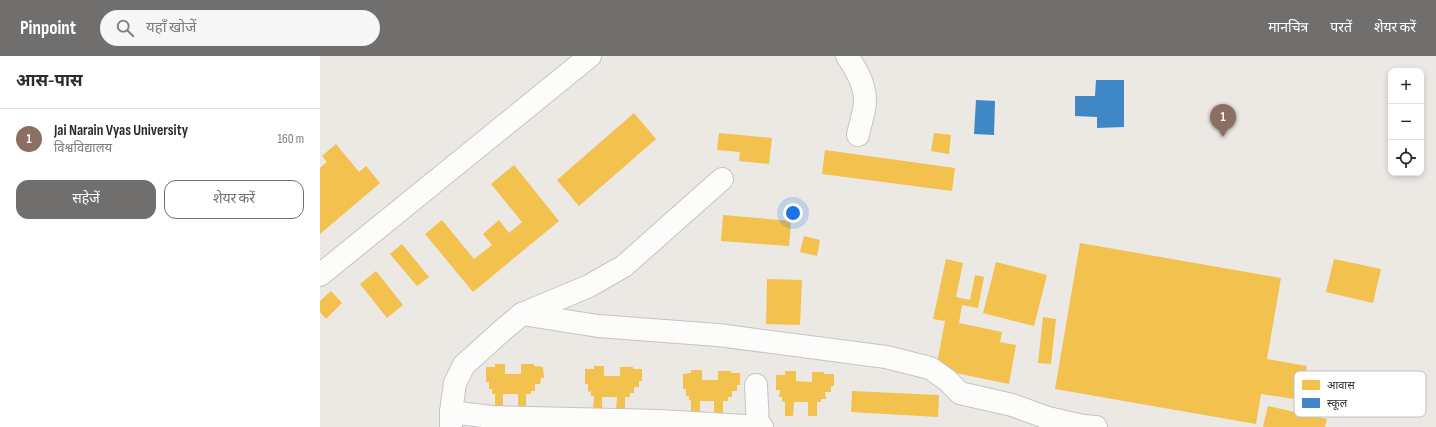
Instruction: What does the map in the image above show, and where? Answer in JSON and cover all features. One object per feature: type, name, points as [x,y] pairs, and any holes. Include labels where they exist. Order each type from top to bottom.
[{"type":"street","points":[[320,275],[590,56]]},
{"type":"street","points":[[847,56],[856,69],[863,85],[865,101],[858,135]]},
{"type":"street","points":[[722,179],[624,266],[589,286],[522,314],[464,365],[455,383],[451,419],[491,417],[560,423],[762,427]]},
{"type":"street","points":[[522,314],[598,326],[718,335],[886,357],[930,368],[947,380],[960,393],[1012,405],[1048,418],[1084,426],[1096,427]]},
{"type":"street","points":[[756,385],[758,427]]},
{"type":"building: आवास","points":[[634,113],[656,139],[579,206],[557,180]]},
{"type":"building: आवास","points":[[719,133],[772,138],[769,164],[739,161],[740,152],[717,150]]},
{"type":"building: आवास","points":[[934,133],[951,135],[949,154],[931,151]]},
{"type":"building: आवास","points":[[336,144],[359,172],[366,166],[380,183],[320,234],[320,168],[327,162],[322,156]]},
{"type":"building: आवास","points":[[825,150],[955,168],[952,191],[822,174]]},
{"type":"building: आवास","points":[[514,165],[559,221],[473,292],[425,234],[442,220],[474,259],[492,245],[483,234],[499,220],[509,233],[522,222],[491,184]]},
{"type":"building: आवास","points":[[723,215],[791,221],[789,246],[721,241]]},
{"type":"building: आवास","points":[[804,236],[820,240],[817,256],[800,252]]},
{"type":"building: आवास","points":[[1080,243],[1281,278],[1267,359],[1307,366],[1306,371],[1294,371],[1294,399],[1261,394],[1256,424],[1055,389]]},
{"type":"building: आवास","points":[[402,244],[429,277],[417,286],[390,254]]},
{"type":"building: आवास","points":[[946,259],[963,263],[956,297],[970,300],[975,275],[984,277],[978,308],[962,305],[959,323],[1002,332],[1000,342],[1016,345],[1009,384],[936,369],[945,321],[933,319]]},
{"type":"building: आवास","points":[[1334,259],[1381,269],[1373,303],[1326,292]]},
{"type":"building: आवास","points":[[996,262],[1047,275],[1034,326],[983,313]]},
{"type":"building: आवास","points":[[376,271],[403,305],[387,318],[360,284]]},
{"type":"building: आवास","points":[[767,279],[802,280],[800,325],[766,324]]},
{"type":"building: आवास","points":[[331,291],[342,303],[326,319],[320,312],[320,301]]},
{"type":"building: आवास","points":[[1043,317],[1056,319],[1051,364],[1038,363]]},
{"type":"building: आवास","points":[[495,364],[505,364],[505,374],[521,374],[521,364],[534,364],[534,366],[543,367],[544,378],[541,378],[540,384],[535,384],[535,391],[531,391],[531,394],[526,394],[526,408],[518,408],[518,394],[503,394],[503,408],[495,409],[495,394],[492,394],[492,389],[489,389],[489,382],[486,382],[486,367],[495,367]]},
{"type":"building: आवास","points":[[594,366],[604,366],[604,376],[620,376],[620,367],[642,369],[642,381],[639,381],[639,387],[634,387],[634,393],[630,393],[630,397],[625,397],[625,411],[616,411],[617,397],[602,397],[602,411],[593,411],[594,396],[591,396],[591,391],[588,392],[588,384],[585,384],[585,369],[594,369]]},
{"type":"building: आवास","points":[[691,370],[702,370],[702,380],[718,380],[718,371],[740,373],[740,385],[737,385],[737,391],[732,391],[732,397],[728,397],[728,401],[723,401],[723,415],[714,415],[714,401],[700,401],[700,415],[691,415],[691,400],[689,400],[689,396],[686,396],[686,389],[683,389],[683,374],[691,373]]},
{"type":"building: आवास","points":[[785,371],[796,371],[796,381],[812,382],[812,372],[834,374],[834,386],[831,386],[831,392],[825,392],[826,399],[821,399],[821,402],[817,402],[817,416],[808,416],[808,402],[794,402],[793,416],[785,416],[785,402],[782,401],[782,397],[779,397],[780,390],[776,390],[776,375],[785,375]]},
{"type":"building: आवास","points":[[852,391],[939,395],[938,417],[851,412]]},
{"type":"building: आवास","points":[[1268,406],[1294,412],[1294,417],[1318,417],[1327,419],[1325,427],[1263,427]]},
{"type":"building: स्कूल","points":[[1096,80],[1124,80],[1124,127],[1097,128],[1097,117],[1075,116],[1075,96],[1095,96]]},
{"type":"building: स्कूल","points":[[976,100],[995,101],[994,135],[974,134]]},
{"type":"place","name":"Jai Narain Vyas University","points":[[1223,137]]}]
